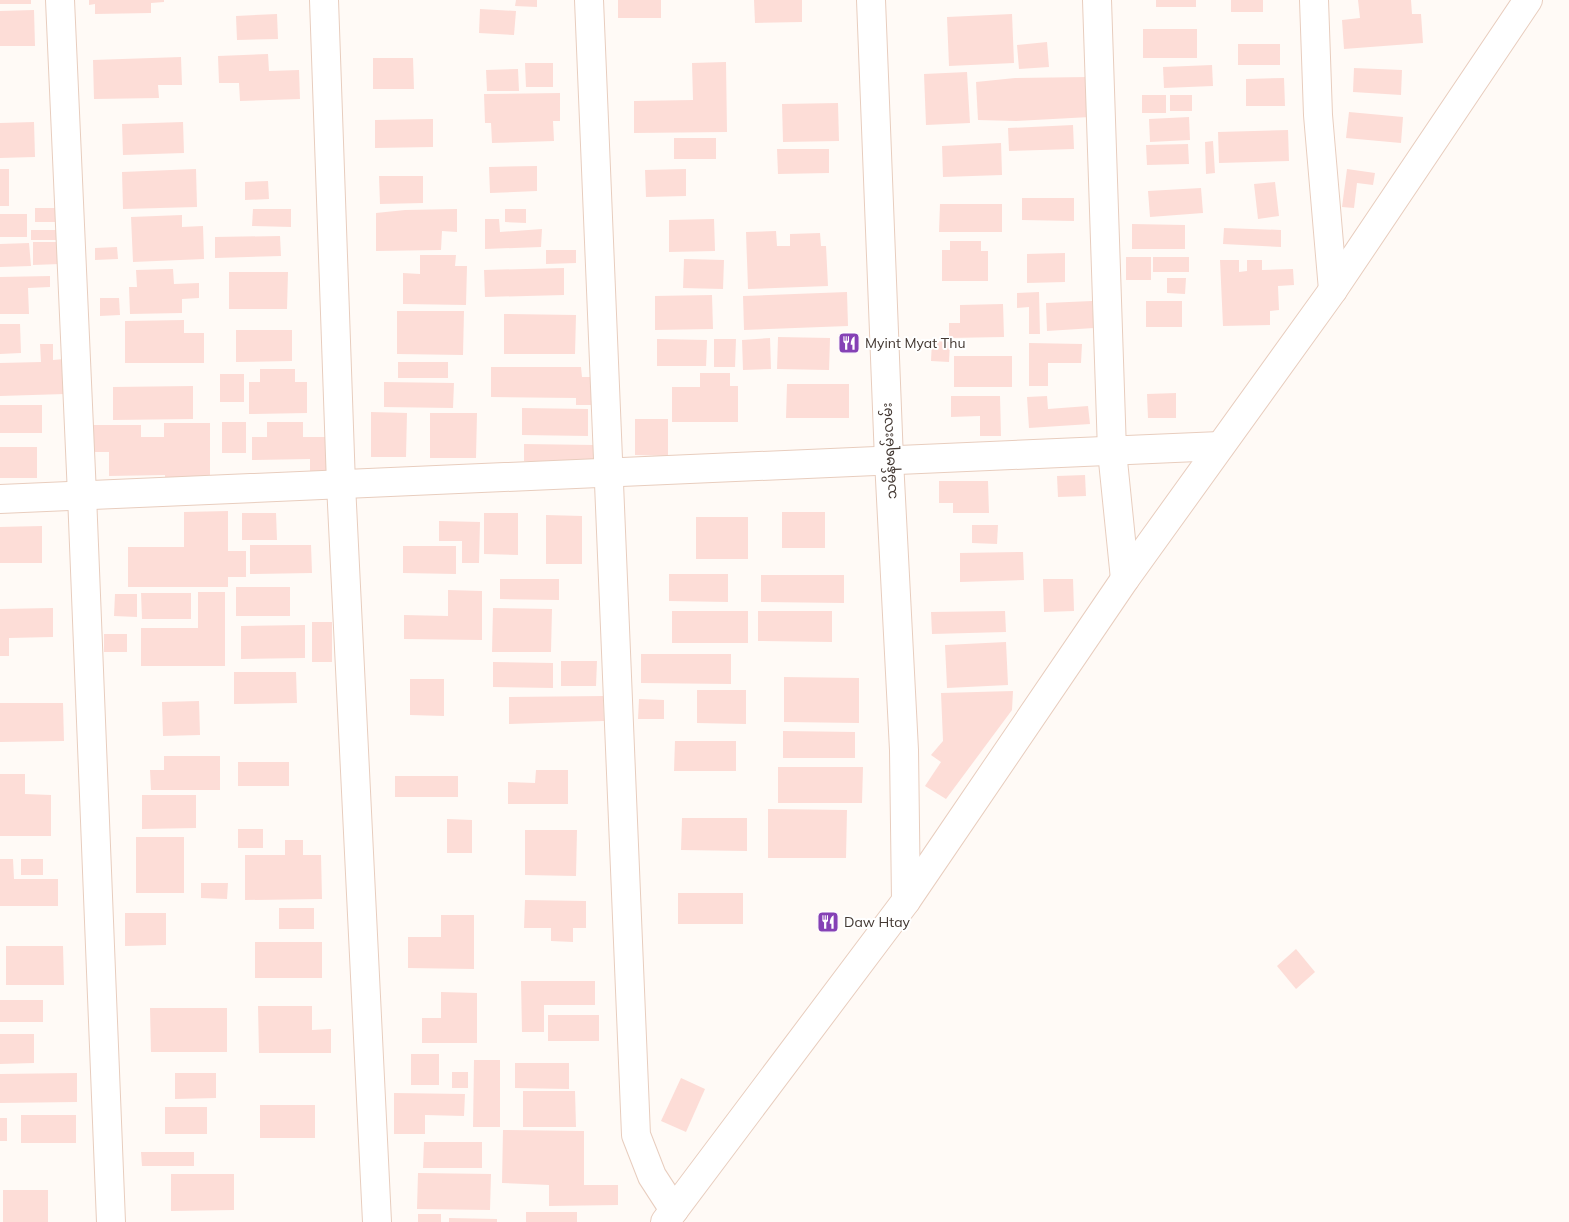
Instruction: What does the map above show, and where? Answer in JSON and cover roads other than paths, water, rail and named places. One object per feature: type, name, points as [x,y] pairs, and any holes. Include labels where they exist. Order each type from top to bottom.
[{"type":"street","points":[[60,0],[111,1222]]},
{"type":"street","points":[[324,0],[341,484],[377,1222]]},
{"type":"street","points":[[589,0],[636,1135],[670,1216],[906,901],[1125,579],[1333,290],[1520,5]]},
{"type":"street","name":"သမိန်ဗရမ်းလမ်း","points":[[871,0],[889,460],[904,750],[906,901]]},
{"type":"street","points":[[1097,0],[1112,451],[1125,579]]},
{"type":"street","points":[[1314,0],[1318,115],[1333,290]]},
{"type":"street","points":[[0,499],[1220,446]]},
{"type":"place","name":"Myint Myat Thu","points":[[849,343]]},
{"type":"place","name":"Daw Htay","points":[[828,922]]}]
